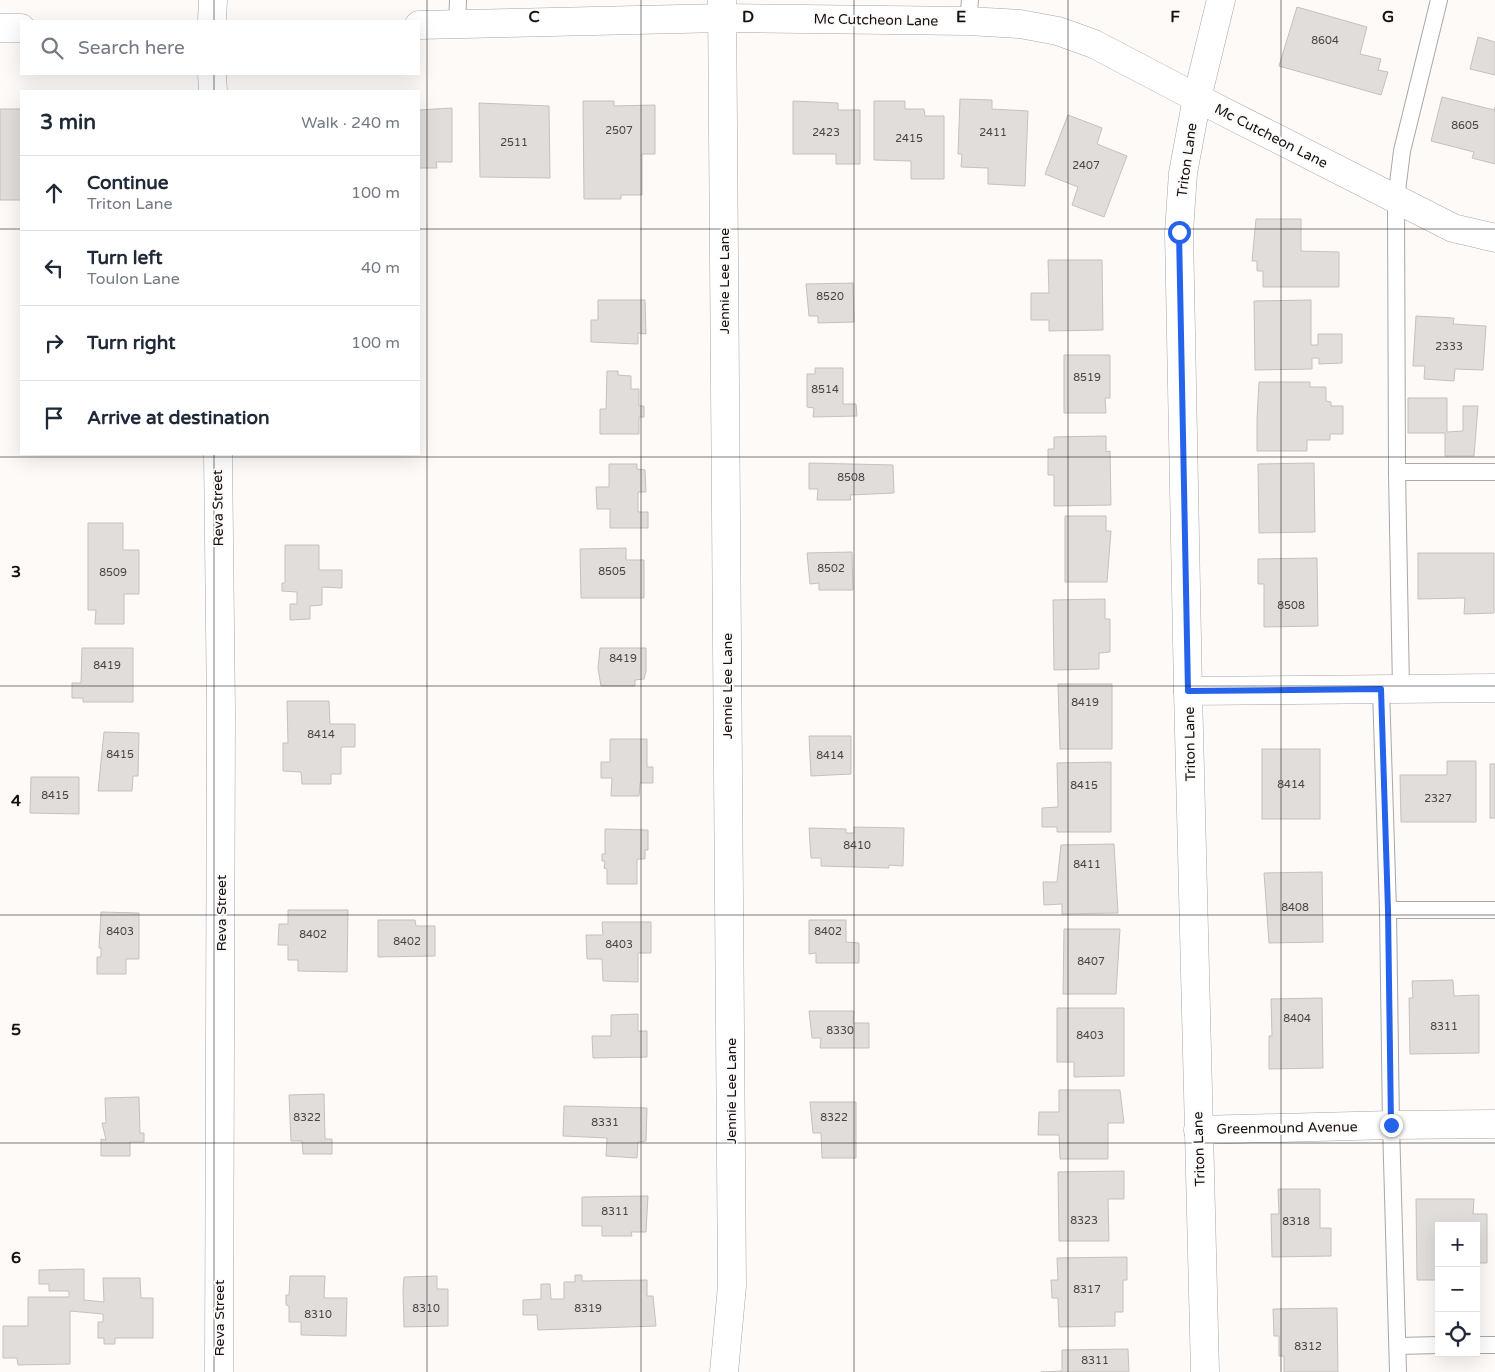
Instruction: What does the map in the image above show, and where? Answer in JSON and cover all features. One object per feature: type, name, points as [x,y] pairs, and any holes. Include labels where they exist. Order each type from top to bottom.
[{"type":"street","points":[[212,0],[212,20]]},
{"type":"street","name":"Triton Lane","points":[[1205,1372],[1179,232],[1183,174],[1197,98],[1221,0]]},
{"type":"street","name":"Mc Cutcheon Lane","points":[[420,25],[458,12],[722,9],[968,10],[1020,24],[1058,31],[1094,44],[1453,228],[1495,238]]},
{"type":"street","name":"Jennie Lee Lane","points":[[722,9],[732,1286],[724,1372]]},
{"type":"street","points":[[0,28],[20,28]]},
{"type":"street","points":[[212,75],[212,90]]},
{"type":"street","name":"Reva Street","points":[[218,455],[221,711],[219,1372]]},
{"type":"street","points":[[1188,691],[1495,688]]},
{"type":"street","name":"Greenmound Avenue","points":[[1198,1130],[1495,1124]]},
{"type":"lane","points":[[1398,1372],[1391,1125],[1388,910],[1391,689],[1398,472],[1396,200],[1402,151],[1439,0]]},
{"type":"lane","points":[[1398,472],[1495,472]]},
{"type":"lane","points":[[1388,910],[1495,910]]},
{"type":"lane","points":[[1398,1346],[1435,1345]]},
{"type":"lane","points":[[1480,1345],[1495,1345]]},
{"type":"building","points":[[1297,7],[1367,27],[1360,54],[1381,59],[1378,70],[1388,72],[1381,95],[1279,66]]},
{"type":"building","points":[[1478,37],[1495,42],[1495,75],[1470,69]]},
{"type":"building","points":[[1442,97],[1494,110],[1495,107],[1495,164],[1472,158],[1474,152],[1431,141]]},
{"type":"building","points":[[960,99],[992,100],[992,109],[1028,111],[1025,186],[988,184],[988,168],[961,167],[962,154],[958,154]]},
{"type":"building","points":[[583,101],[614,101],[614,106],[655,105],[655,154],[642,154],[642,195],[621,195],[621,199],[584,199]]},
{"type":"building","points":[[793,101],[838,103],[838,110],[860,110],[860,164],[836,164],[836,154],[793,154]]},
{"type":"building","points":[[874,101],[905,101],[905,109],[924,109],[925,116],[944,116],[944,179],[911,179],[911,161],[874,160]]},
{"type":"building","points":[[479,103],[549,106],[550,178],[480,177]]},
{"type":"building","points":[[452,108],[452,162],[436,162],[437,168],[420,168],[420,110]]},
{"type":"building","points":[[0,109],[20,109],[20,200],[0,200]]},
{"type":"building","points":[[1068,115],[1102,128],[1097,144],[1127,156],[1104,217],[1072,205],[1078,187],[1045,174]]},
{"type":"building","points":[[1256,219],[1301,219],[1301,251],[1339,252],[1339,287],[1263,287],[1263,271],[1257,271],[1257,261],[1252,261]]},
{"type":"building","points":[[1048,260],[1102,260],[1103,330],[1049,331],[1049,320],[1031,320],[1031,293],[1049,293]]},
{"type":"building","points":[[853,283],[854,322],[818,323],[818,316],[809,316],[806,284]]},
{"type":"building","points":[[598,300],[645,300],[646,334],[638,333],[638,344],[591,342],[591,320],[598,320]]},
{"type":"building","points":[[1311,300],[1311,345],[1318,345],[1318,334],[1342,334],[1342,363],[1319,364],[1319,358],[1312,358],[1312,369],[1255,370],[1254,301]]},
{"type":"building","points":[[1416,316],[1454,318],[1453,324],[1486,326],[1483,370],[1455,369],[1454,381],[1424,379],[1425,366],[1413,366]]},
{"type":"building","points":[[1064,355],[1110,355],[1110,398],[1105,398],[1106,413],[1064,413]]},
{"type":"building","points":[[815,368],[843,368],[843,404],[856,404],[857,416],[813,417],[814,408],[807,407],[807,374],[815,374]]},
{"type":"building","points":[[607,371],[618,371],[618,375],[631,376],[631,389],[639,389],[639,406],[644,406],[644,417],[639,417],[639,434],[600,434],[600,409],[606,409]]},
{"type":"building","points":[[1259,382],[1310,382],[1310,387],[1326,387],[1326,401],[1331,402],[1331,406],[1343,406],[1343,434],[1330,434],[1330,440],[1307,440],[1307,451],[1257,451]]},
{"type":"building","points":[[1408,398],[1447,398],[1447,432],[1463,431],[1463,406],[1478,406],[1474,456],[1445,456],[1445,433],[1408,433]]},
{"type":"building","points":[[1106,436],[1106,452],[1110,451],[1111,505],[1054,506],[1054,475],[1048,475],[1048,449],[1054,449],[1054,437]]},
{"type":"building","points":[[809,463],[893,465],[894,493],[850,495],[851,500],[817,500],[818,489],[809,489]]},
{"type":"building","points":[[1314,463],[1315,532],[1259,533],[1258,464]]},
{"type":"building","points":[[609,464],[637,464],[637,469],[645,470],[646,492],[638,492],[638,512],[648,512],[648,528],[610,528],[610,509],[597,509],[596,487],[609,487]]},
{"type":"building","points":[[1065,516],[1106,516],[1106,531],[1111,531],[1107,582],[1065,582]]},
{"type":"building","points":[[88,523],[123,523],[123,550],[139,550],[139,594],[124,594],[124,624],[95,624],[96,610],[88,610]]},
{"type":"building","points":[[285,545],[319,545],[319,570],[342,570],[342,588],[322,587],[322,605],[310,606],[310,619],[290,620],[290,604],[297,604],[297,592],[282,591],[282,583],[285,583]]},
{"type":"building","points":[[626,548],[626,560],[644,560],[644,598],[581,598],[580,549]]},
{"type":"building","points":[[852,552],[853,590],[819,590],[819,583],[810,584],[807,553]]},
{"type":"building","points":[[1418,553],[1494,553],[1494,613],[1464,614],[1465,598],[1418,599]]},
{"type":"building","points":[[1317,558],[1318,626],[1264,627],[1264,584],[1258,584],[1258,559]]},
{"type":"building","points":[[1105,599],[1105,619],[1110,619],[1110,652],[1099,653],[1099,669],[1054,670],[1053,600]]},
{"type":"building","points":[[82,648],[133,648],[133,702],[83,702],[83,698],[72,698],[72,683],[81,683]]},
{"type":"building","points":[[600,648],[646,648],[644,679],[635,680],[635,686],[601,686],[598,668]]},
{"type":"building","points":[[1058,684],[1112,684],[1112,749],[1060,749]]},
{"type":"building","points":[[287,701],[329,701],[330,724],[355,724],[355,747],[341,747],[341,774],[331,774],[331,784],[302,784],[301,772],[283,771],[283,743],[288,743]]},
{"type":"building","points":[[104,732],[139,733],[138,776],[133,776],[132,791],[98,791]]},
{"type":"building","points":[[809,736],[851,736],[851,774],[811,776]]},
{"type":"building","points":[[610,739],[647,739],[647,767],[653,767],[653,783],[640,783],[639,796],[611,796],[612,778],[601,778],[601,762],[610,762]]},
{"type":"building","points":[[1262,749],[1320,749],[1320,819],[1262,819]]},
{"type":"building","points":[[1447,761],[1476,761],[1476,822],[1401,822],[1400,775],[1447,775]]},
{"type":"building","points":[[1111,762],[1111,832],[1057,832],[1057,827],[1042,827],[1042,808],[1058,807],[1057,763]]},
{"type":"building","points":[[1490,764],[1495,764],[1495,818],[1490,818]]},
{"type":"building","points":[[31,777],[79,777],[79,814],[30,813]]},
{"type":"building","points":[[854,827],[904,828],[903,866],[889,865],[889,868],[821,866],[821,858],[811,858],[809,828],[846,829],[846,833],[854,833]]},
{"type":"building","points":[[605,829],[648,830],[648,850],[645,850],[645,859],[637,859],[637,884],[607,884],[607,869],[604,868],[605,861],[602,861],[602,854],[605,854]]},
{"type":"building","points":[[1114,844],[1118,913],[1062,914],[1062,904],[1044,905],[1043,882],[1057,882],[1061,845]]},
{"type":"building","points":[[1322,872],[1323,942],[1269,943],[1264,873]]},
{"type":"building","points":[[288,910],[348,910],[347,972],[298,971],[298,960],[288,960],[288,945],[278,945],[279,924],[288,924]]},
{"type":"building","points":[[101,912],[139,913],[139,959],[126,959],[126,974],[97,974],[97,957],[101,957],[101,948],[99,948]]},
{"type":"building","points":[[378,920],[415,920],[416,926],[435,926],[435,956],[378,957]]},
{"type":"building","points":[[809,920],[846,920],[846,942],[859,943],[859,963],[816,963],[816,953],[809,954]]},
{"type":"building","points":[[602,922],[651,922],[651,953],[638,953],[638,982],[603,981],[602,959],[587,959],[586,935],[603,935]]},
{"type":"building","points":[[1064,929],[1120,929],[1116,994],[1063,994]]},
{"type":"building","points":[[1453,980],[1454,996],[1479,995],[1479,1053],[1410,1054],[1409,998],[1413,998],[1412,981]]},
{"type":"building","points":[[1322,998],[1323,1068],[1269,1069],[1269,1036],[1272,1036],[1271,999]]},
{"type":"building","points":[[1057,1008],[1124,1008],[1124,1076],[1074,1077],[1074,1062],[1057,1062]]},
{"type":"building","points":[[809,1011],[854,1011],[853,1023],[869,1023],[869,1048],[820,1048],[821,1038],[812,1038]]},
{"type":"building","points":[[638,1014],[638,1031],[647,1031],[647,1057],[593,1058],[592,1036],[611,1036],[611,1015]]},
{"type":"building","points":[[1059,1090],[1120,1090],[1124,1123],[1108,1123],[1108,1159],[1060,1159],[1059,1135],[1038,1135],[1039,1112],[1059,1112]]},
{"type":"building","points":[[324,1094],[325,1139],[332,1139],[332,1154],[303,1154],[302,1141],[291,1141],[289,1095]]},
{"type":"building","points":[[139,1097],[140,1133],[144,1133],[144,1142],[130,1142],[130,1156],[101,1156],[101,1139],[106,1140],[102,1123],[106,1123],[105,1098]]},
{"type":"building","points":[[810,1102],[856,1102],[856,1158],[822,1158],[821,1133],[813,1133]]},
{"type":"building","points":[[564,1106],[647,1108],[646,1141],[638,1142],[637,1158],[606,1156],[607,1138],[563,1136]]},
{"type":"building","points":[[1124,1171],[1124,1199],[1108,1199],[1109,1241],[1059,1241],[1058,1172]]},
{"type":"building","points":[[1278,1189],[1320,1189],[1320,1228],[1331,1228],[1331,1256],[1272,1257],[1271,1214],[1279,1214]]},
{"type":"building","points":[[648,1196],[646,1232],[631,1232],[632,1236],[602,1236],[602,1226],[582,1226],[582,1197]]},
{"type":"building","points":[[1416,1199],[1474,1199],[1473,1214],[1487,1214],[1487,1263],[1480,1263],[1480,1222],[1435,1222],[1435,1280],[1417,1280]]},
{"type":"building","points":[[1127,1257],[1127,1280],[1123,1280],[1123,1312],[1115,1312],[1115,1326],[1059,1327],[1058,1298],[1052,1298],[1051,1280],[1058,1280],[1057,1258]]},
{"type":"building","points":[[84,1269],[84,1300],[104,1302],[103,1278],[140,1278],[141,1298],[153,1298],[153,1338],[115,1338],[115,1344],[104,1344],[104,1338],[98,1338],[98,1322],[103,1322],[103,1314],[70,1311],[70,1364],[18,1365],[17,1358],[3,1358],[3,1326],[28,1326],[28,1297],[69,1297],[69,1291],[49,1291],[49,1284],[39,1284],[39,1270]]},
{"type":"building","points":[[575,1275],[582,1275],[582,1281],[647,1280],[647,1296],[653,1296],[656,1326],[538,1330],[537,1315],[523,1315],[523,1300],[541,1299],[541,1284],[550,1284],[551,1299],[564,1299],[564,1282],[575,1282]]},
{"type":"building","points":[[290,1276],[325,1276],[324,1298],[347,1298],[346,1336],[301,1335],[301,1322],[289,1322],[289,1306],[286,1305],[286,1295],[289,1295]]},
{"type":"building","points":[[437,1276],[437,1289],[448,1289],[448,1326],[404,1327],[404,1277]]},
{"type":"building","points":[[1337,1308],[1338,1372],[1284,1372],[1284,1356],[1279,1356],[1279,1336],[1274,1336],[1273,1309]]},
{"type":"building","points":[[1128,1349],[1129,1372],[1041,1372],[1062,1371],[1062,1350]]},
{"type":"route","points":[[1179,232],[1188,691],[1381,689],[1388,910],[1391,1125]]}]
